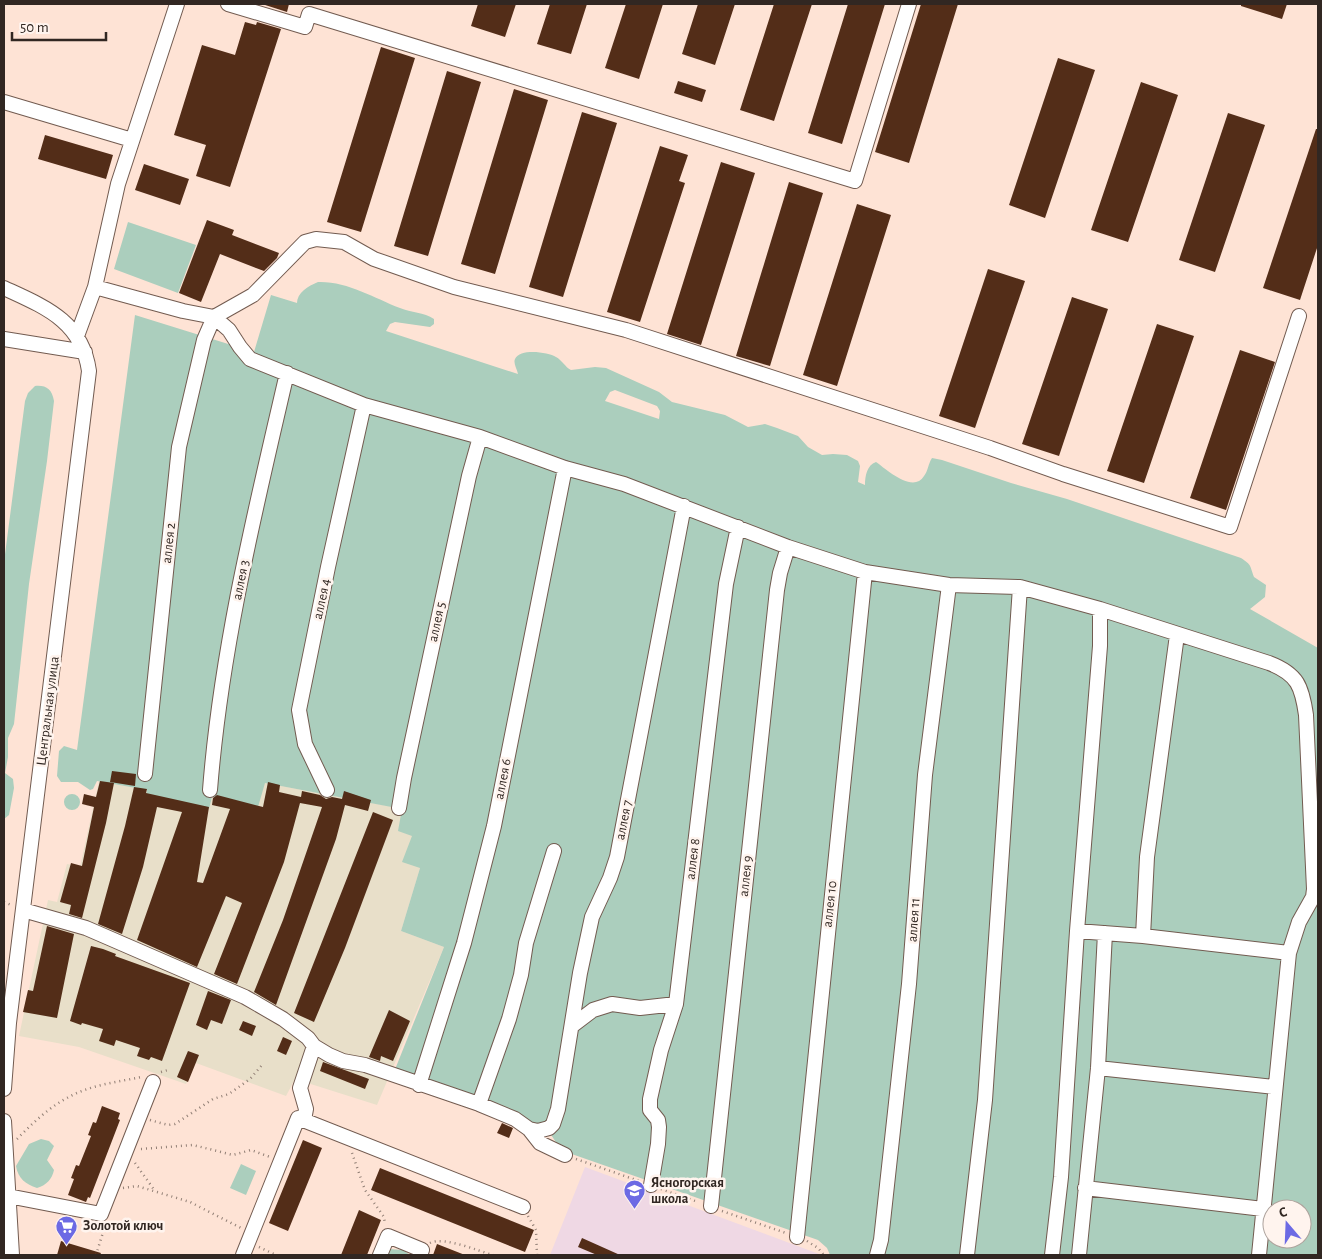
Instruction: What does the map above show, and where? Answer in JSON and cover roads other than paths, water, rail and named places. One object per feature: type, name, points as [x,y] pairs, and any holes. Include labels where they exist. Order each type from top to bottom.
[{"type":"street","points":[[77,336],[95,287],[118,184],[178,4]]},
{"type":"street","points":[[228,4],[305,27],[309,14],[855,181],[909,4]]},
{"type":"street","points":[[4,102],[132,140]]},
{"type":"street","points":[[214,317],[252,295],[305,242],[316,239],[344,242],[374,259],[454,287],[626,330],[1230,527],[1299,316]]},
{"type":"street","points":[[95,287],[183,311],[214,317],[229,330],[250,359],[364,405],[480,437],[565,468],[624,484],[788,547],[865,572],[949,584],[1020,587],[1100,609],[1281,668],[1293,676],[1303,696],[1306,716],[1314,889],[1313,897],[1299,922],[1289,953],[1264,1199]]},
{"type":"street","name":"Центральная улица","points":[[4,288],[28,299],[66,323],[77,336],[85,352],[89,371],[89,385],[9,1023],[4,1089]]},
{"type":"street","name":"аллея 2","points":[[145,774],[179,447],[202,348],[214,317]]},
{"type":"street","points":[[4,339],[85,352]]},
{"type":"street","name":"аллея 3","points":[[210,790],[212,761],[227,654],[254,513],[287,373]]},
{"type":"street","name":"аллея 4","points":[[327,790],[305,744],[299,710],[364,405]]},
{"type":"street","name":"аллея 5","points":[[399,808],[462,505],[480,437]]},
{"type":"street","name":"аллея 6","points":[[420,1085],[464,943],[494,826],[565,468]]},
{"type":"street","name":"аллея 7","points":[[530,1129],[538,1131],[549,1128],[553,1124],[558,1109],[580,973],[592,917],[610,878],[617,857],[684,506]]},
{"type":"street","name":"аллея 8","points":[[651,1185],[659,1128],[658,1120],[650,1110],[650,1099],[676,1004],[726,584],[738,527]]},
{"type":"street","name":"аллея 9","points":[[711,1206],[777,590],[788,547]]},
{"type":"street","name":"аллея 10","points":[[797,1237],[865,572]]},
{"type":"street","name":"аллея 11","points":[[877,1255],[881,1240],[909,984],[925,775],[949,584]]},
{"type":"street","points":[[967,1255],[985,1100],[1020,587]]},
{"type":"street","points":[[1052,1255],[1061,1177],[1077,931],[1100,646],[1100,609]]},
{"type":"street","points":[[1143,936],[1147,857],[1177,635]]},
{"type":"street","points":[[479,1104],[509,1019],[521,975],[526,942],[554,851]]},
{"type":"street","points":[[23,910],[86,928],[126,944],[165,964],[245,997],[283,1019],[308,1038],[314,1046],[329,1055],[352,1063],[365,1065],[479,1104],[515,1119],[530,1129],[540,1143],[565,1155]]},
{"type":"street","points":[[1077,931],[1143,936],[1289,953]]},
{"type":"street","points":[[1079,1255],[1098,1068],[1105,933]]},
{"type":"street","points":[[572,1026],[593,1010],[612,1004],[640,1008],[676,1004]]},
{"type":"street","points":[[304,1120],[306,1110],[300,1088],[314,1046]]},
{"type":"street","points":[[1098,1068],[1275,1087]]},
{"type":"street","points":[[8,1196],[101,1214],[153,1076]]},
{"type":"street","points":[[243,1255],[298,1118],[523,1207]]},
{"type":"street","points":[[4,1121],[9,1251]]},
{"type":"street","points":[[1085,1188],[1262,1209]]},
{"type":"street","points":[[1259,1255],[1262,1220]]},
{"type":"street","points":[[380,1255],[388,1236],[421,1253]]},
{"type":"place","name":"Ясногорская школа","points":[[635,1210]]},
{"type":"place","name":"Золотой ключ","points":[[67,1245]]}]
